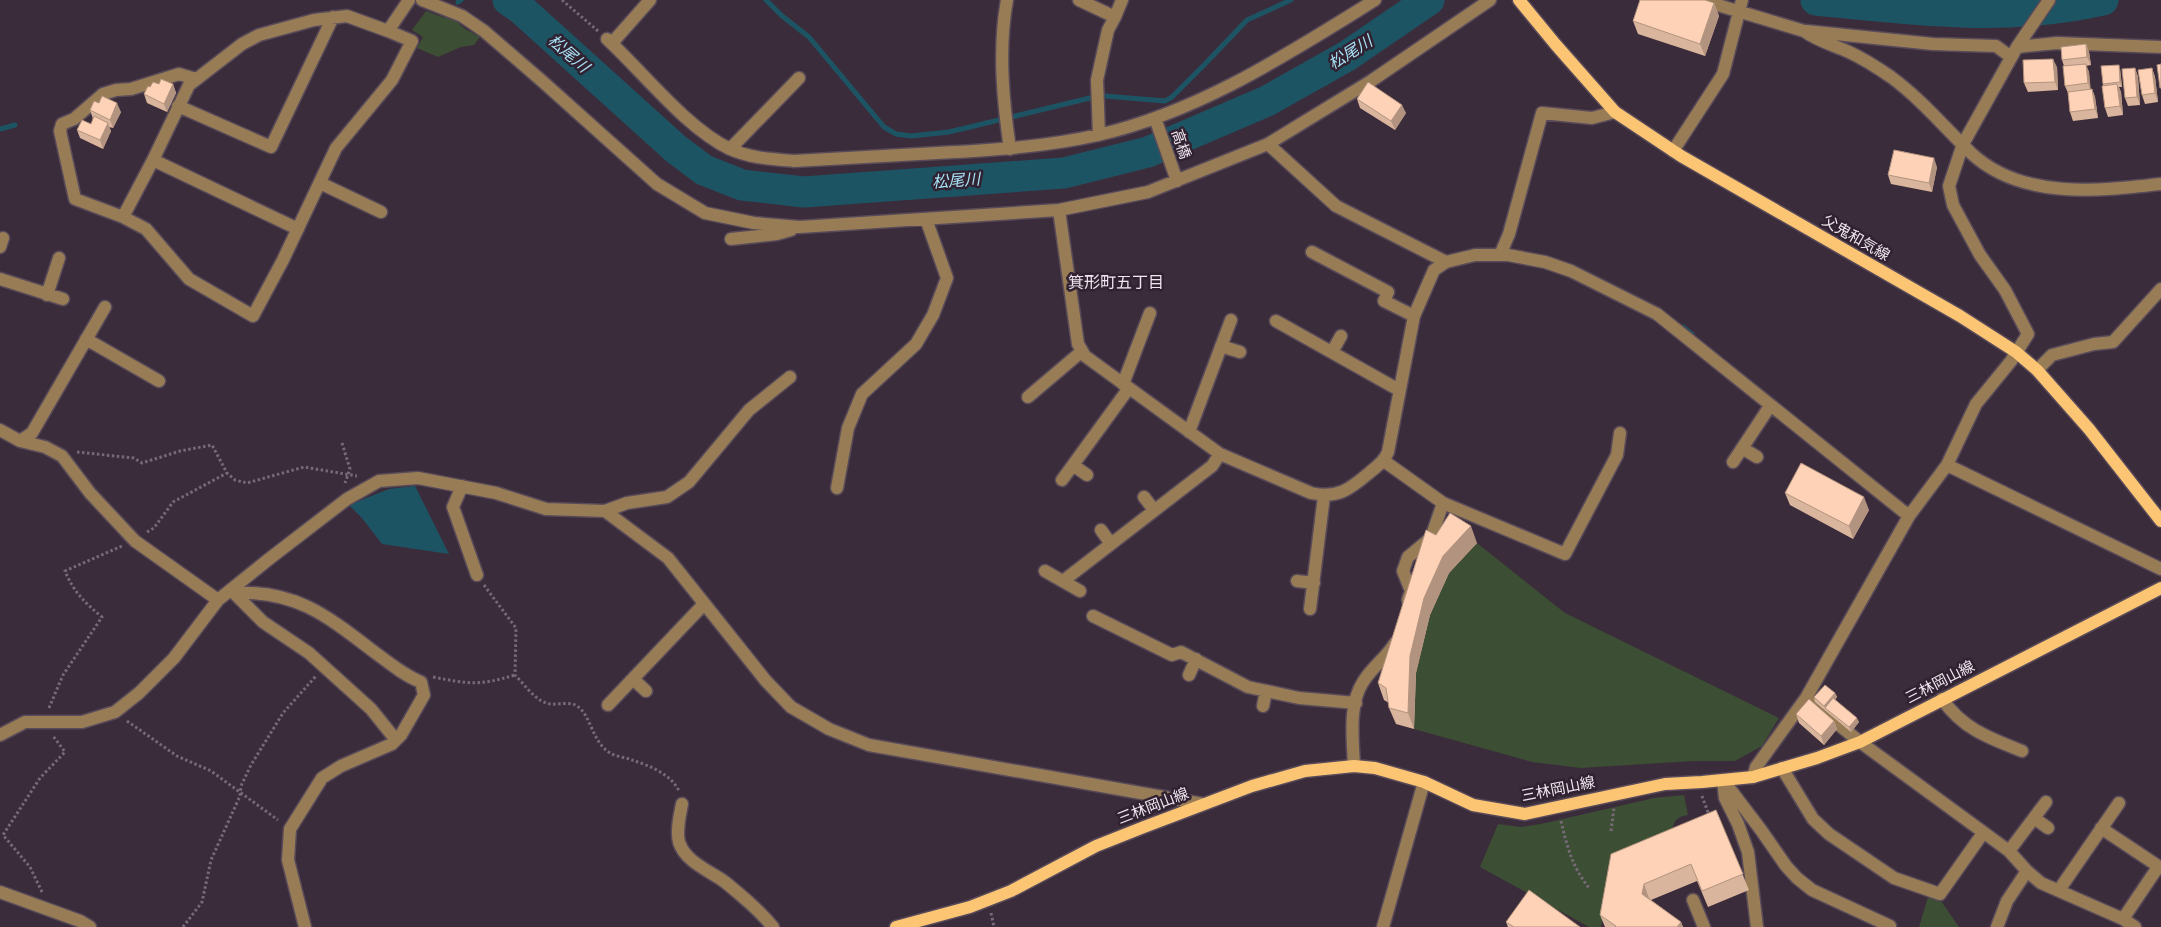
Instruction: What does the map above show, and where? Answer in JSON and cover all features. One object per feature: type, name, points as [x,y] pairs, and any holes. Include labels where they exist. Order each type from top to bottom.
[{"type":"main road","name":"父鬼和気線","points":[[1519,0],[1615,112],[1672,150],[1960,316],[2016,352],[2037,370],[2089,428],[2161,521]]},
{"type":"main road","name":"三林岡山線","points":[[896,927],[970,907],[1011,890],[1096,846],[1252,786],[1305,771],[1354,766],[1375,768],[1424,782],[1473,804],[1525,814],[1665,784],[1753,777],[1817,758],[1860,742],[1942,698],[2161,588]]},
{"type":"street","points":[[388,31],[409,0]]},
{"type":"street","points":[[422,0],[462,16],[484,31],[657,184],[705,213],[754,223],[800,227],[1059,210],[1148,192],[1176,178],[1268,144],[1371,81],[1490,0]]},
{"type":"street","points":[[1007,0],[1004,16],[1002,75],[1010,149]]},
{"type":"street","points":[[1079,0],[1114,17]]},
{"type":"street","points":[[1099,135],[1097,80],[1108,30],[1122,0]]},
{"type":"street","points":[[645,2],[610,41],[621,54],[698,127],[730,148],[760,159],[794,161],[1010,149],[1099,135],[1156,120],[1215,94],[1303,45],[1375,0]]},
{"type":"street","points":[[1702,0],[1740,7],[1804,31],[1818,40],[1863,59],[1891,77],[1920,101],[1950,134],[1980,160],[2002,174],[2016,180],[2063,189],[2103,190],[2161,184]]},
{"type":"street","points":[[1753,777],[1756,767],[1806,698],[1909,516],[1947,466],[1976,404],[2000,375],[2028,334],[2005,290],[1980,255],[1953,205],[1949,186],[1963,144],[2017,48],[2049,0]]},
{"type":"street","points":[[1672,150],[1723,74],[1740,7]]},
{"type":"street","points":[[123,217],[189,85],[242,44],[259,35],[314,20],[346,16],[412,41],[392,80],[336,148],[298,229],[253,316],[189,279],[146,229],[123,217],[75,199],[60,131],[62,124],[74,119],[103,94],[116,90],[131,89],[179,74],[196,79]]},
{"type":"street","points":[[178,106],[271,147],[333,17]]},
{"type":"street","points":[[1804,31],[1933,44],[2017,48],[2057,43],[2161,47]]},
{"type":"street","points":[[730,148],[799,78]]},
{"type":"street","points":[[1500,255],[1509,234],[1542,113],[1592,118],[1615,112]]},
{"type":"street","name":"高橋","points":[[1156,120],[1176,178]]},
{"type":"street","points":[[1268,144],[1336,206],[1446,262]]},
{"type":"street","points":[[153,160],[298,229]]},
{"type":"street","points":[[320,183],[381,212]]},
{"type":"street","points":[[1059,210],[1078,344],[1081,352],[1220,454],[1311,493],[1324,496],[1338,494],[1350,488],[1384,461],[1388,452],[1414,316],[1434,270],[1446,262],[1475,255],[1500,255],[1545,262],[1571,270],[1657,314],[1909,516]]},
{"type":"street","points":[[837,488],[848,428],[862,394],[916,344],[933,315],[947,278],[926,218]]},
{"type":"street","points":[[731,238],[776,234],[800,227]]},
{"type":"street","points":[[1312,252],[1388,292],[1384,301],[1414,316]]},
{"type":"street","points":[[47,294],[59,258]]},
{"type":"street","points":[[0,279],[63,300]]},
{"type":"street","points":[[2037,370],[2052,355],[2094,344],[2113,342],[2161,289]]},
{"type":"street","points":[[20,441],[32,433],[105,307]]},
{"type":"street","points":[[1062,480],[1126,386],[1150,313]]},
{"type":"street","points":[[1189,432],[1231,320]]},
{"type":"street","points":[[1276,320],[1399,390]]},
{"type":"street","points":[[1332,352],[1341,336]]},
{"type":"street","points":[[86,339],[159,381]]},
{"type":"street","points":[[1221,346],[1240,352]]},
{"type":"street","points":[[1028,397],[1081,352]]},
{"type":"street","points":[[0,735],[25,722],[82,722],[114,712],[139,693],[174,658],[218,600],[232,592],[347,499],[378,481],[418,478],[462,486],[546,509],[605,511],[627,503],[667,497],[689,482],[749,410],[790,377]]},
{"type":"street","points":[[1733,462],[1770,406]]},
{"type":"street","points":[[0,430],[20,441],[45,447],[62,456],[90,493],[135,541],[218,600]]},
{"type":"street","points":[[1384,461],[1443,503],[1564,554],[1617,455],[1620,433]]},
{"type":"street","points":[[1742,448],[1757,457]]},
{"type":"street","points":[[1063,581],[1212,466],[1220,454]]},
{"type":"street","points":[[1073,465],[1087,475]]},
{"type":"street","points":[[1947,466],[2161,569]]},
{"type":"street","points":[[462,486],[453,507],[477,576]]},
{"type":"street","points":[[1310,609],[1324,496]]},
{"type":"street","points":[[1144,497],[1154,510]]},
{"type":"street","points":[[1406,609],[1411,591],[1403,571],[1408,557],[1431,538],[1443,503]]},
{"type":"street","points":[[605,511],[668,558],[766,681],[792,708],[829,729],[869,745],[1203,804]]},
{"type":"street","points":[[1101,530],[1111,544]]},
{"type":"street","points":[[1045,571],[1080,591]]},
{"type":"street","points":[[1297,581],[1314,583]]},
{"type":"street","points":[[232,592],[263,622],[309,653],[371,709],[396,740]]},
{"type":"street","points":[[232,592],[281,595],[304,604],[352,635],[406,676],[421,682],[424,696],[396,740],[392,744],[341,766],[322,778],[290,829],[288,860],[305,927]]},
{"type":"street","points":[[608,705],[704,604]]},
{"type":"street","points":[[1093,616],[1172,654],[1181,652],[1248,687],[1299,698],[1356,703]]},
{"type":"street","points":[[1354,766],[1353,721],[1356,703],[1363,682],[1388,655],[1399,636],[1401,627]]},
{"type":"street","points":[[1189,675],[1196,659]]},
{"type":"street","points":[[633,679],[646,691]]},
{"type":"street","points":[[1263,706],[1266,690]]},
{"type":"street","points":[[1806,698],[1860,742],[2009,851],[2027,871],[2041,882],[2123,919],[2135,927]]},
{"type":"street","points":[[1942,698],[1948,707],[1976,732],[2022,751]]},
{"type":"street","points":[[1782,768],[1813,819],[1829,834],[1894,878],[1940,894],[1984,833]]},
{"type":"street","points":[[1723,780],[1786,866],[1797,878],[1812,890],[1877,924],[1890,926]]},
{"type":"street","points":[[1723,780],[1725,798],[1738,824],[1748,852],[1757,927]]},
{"type":"street","points":[[1383,927],[1424,782]]},
{"type":"street","points":[[2009,851],[2046,802]]},
{"type":"street","points":[[2059,890],[2119,803]]},
{"type":"street","points":[[682,804],[678,828],[679,841],[684,852],[693,861],[725,882],[762,914],[773,927]]},
{"type":"street","points":[[2034,818],[2048,828]]},
{"type":"street","points":[[2102,828],[2160,868],[2123,919]]},
{"type":"street","points":[[1997,927],[2007,901],[2027,871]]},
{"type":"street","points":[[0,892],[51,910],[90,927]]},
{"type":"street","points":[[1693,900],[1704,927]]},
{"type":"path","points":[[562,0],[610,41]]},
{"type":"path","points":[[342,443],[350,469],[342,491],[347,499]]},
{"type":"path","points":[[62,456],[80,450],[134,458],[142,463],[180,451],[212,445],[228,473],[235,480],[247,483],[304,467],[330,470],[347,475],[366,475],[378,481]]},
{"type":"path","points":[[51,910],[30,867],[2,835],[40,778],[64,752],[44,721],[63,676],[102,617],[81,600],[70,585],[65,571],[135,541],[154,528],[173,502],[228,473]]},
{"type":"path","points":[[477,576],[516,628],[515,676],[540,700],[550,704],[574,704],[582,709],[592,732],[604,748],[611,754],[633,760],[667,777],[678,789],[682,804]]},
{"type":"path","points":[[182,927],[202,902],[211,860],[251,765],[283,713],[324,668]]},
{"type":"path","points":[[421,682],[433,677],[470,684],[488,683],[515,676]]},
{"type":"path","points":[[114,712],[177,756],[211,771],[290,829]]},
{"type":"path","points":[[1702,782],[1702,796],[1710,817],[1703,820]]},
{"type":"path","points":[[1610,832],[1614,809],[1611,795]]},
{"type":"path","points":[[1558,808],[1568,852],[1581,879],[1590,890]]},
{"type":"green space","points":[[426,11],[445,18],[447,13],[465,29],[480,37],[474,45],[461,47],[438,57],[417,48],[423,37],[412,30]]},
{"type":"green space","points":[[1477,543],[1565,613],[1779,718],[1762,746],[1735,761],[1693,761],[1581,768],[1532,762],[1414,729],[1416,673],[1430,615],[1449,573]]},
{"type":"green space","points":[[1684,795],[1688,815],[1677,820],[1672,831],[1613,869],[1601,927],[1589,927],[1480,867],[1498,824],[1521,827],[1541,824],[1654,798]]},
{"type":"green space","points":[[1928,897],[1941,901],[1959,927],[1919,927]]},
{"type":"water","points":[[415,486],[449,554],[382,544],[362,518],[349,505],[389,489]]},
{"type":"building","points":[[1640,0],[1705,0],[1714,3],[1700,44],[1633,21]]},
{"type":"building","points":[[2086,44],[2087,57],[2062,60],[2061,47]]},
{"type":"building","points":[[2053,59],[2055,82],[2024,83],[2023,60]]},
{"type":"building","points":[[2086,64],[2088,83],[2065,86],[2063,66]]},
{"type":"building","points":[[2161,64],[2161,88],[2160,88],[2157,65]]},
{"type":"building","points":[[2119,65],[2120,82],[2103,84],[2101,66]]},
{"type":"building","points":[[2135,68],[2137,97],[2125,98],[2122,69]]},
{"type":"building","points":[[2152,68],[2155,93],[2142,95],[2138,70]]},
{"type":"building","points":[[161,79],[173,84],[164,104],[144,94],[148,86],[150,87],[153,82],[159,84]]},
{"type":"building","points":[[1368,82],[1402,105],[1391,121],[1357,99]]},
{"type":"building","points":[[2117,84],[2120,106],[2105,108],[2102,86]]},
{"type":"building","points":[[2092,89],[2095,109],[2070,112],[2068,92]]},
{"type":"building","points":[[102,96],[117,103],[110,120],[90,110],[94,101],[99,103]]},
{"type":"building","points":[[94,116],[108,123],[100,140],[77,130],[82,120],[91,124]]},
{"type":"building","points":[[1894,150],[1934,158],[1929,183],[1888,175]]},
{"type":"building","points":[[1801,463],[1864,497],[1849,526],[1785,493]]},
{"type":"building","points":[[1450,513],[1471,526],[1443,556],[1424,598],[1410,656],[1408,713],[1389,708],[1386,688],[1378,683],[1426,530],[1436,535]]},
{"type":"building","points":[[1825,685],[1835,693],[1824,706],[1814,697]]},
{"type":"building","points":[[1833,698],[1857,718],[1849,727],[1825,708]]},
{"type":"building","points":[[1809,699],[1834,721],[1821,736],[1796,714]]},
{"type":"building","points":[[1716,810],[1743,874],[1702,891],[1691,864],[1644,884],[1642,894],[1681,922],[1677,927],[1615,927],[1600,915],[1611,854]]},
{"type":"building","points":[[1529,890],[1580,927],[1514,927],[1506,922]]},
{"type":"waterway","name":"松尾川","points":[[508,0],[521,9],[676,149],[704,170],[742,185],[804,192],[1064,173],[1148,152],[1267,101],[1347,56],[1429,0]]},
{"type":"waterway","points":[[766,0],[781,15],[809,37],[884,127],[896,134],[911,136],[949,132],[1090,98]]},
{"type":"waterway","points":[[1105,96],[1165,101],[1172,97],[1247,20],[1291,0]]},
{"type":"waterway","name":"松尾川","points":[[1816,0],[1960,12],[2032,11],[2103,0]]},
{"type":"waterway","points":[[0,129],[15,125]]},
{"type":"waterway","points":[[1683,327],[1692,334]]},
{"type":"district","name":"箕形町五丁目","points":[[1116,282]]}]
